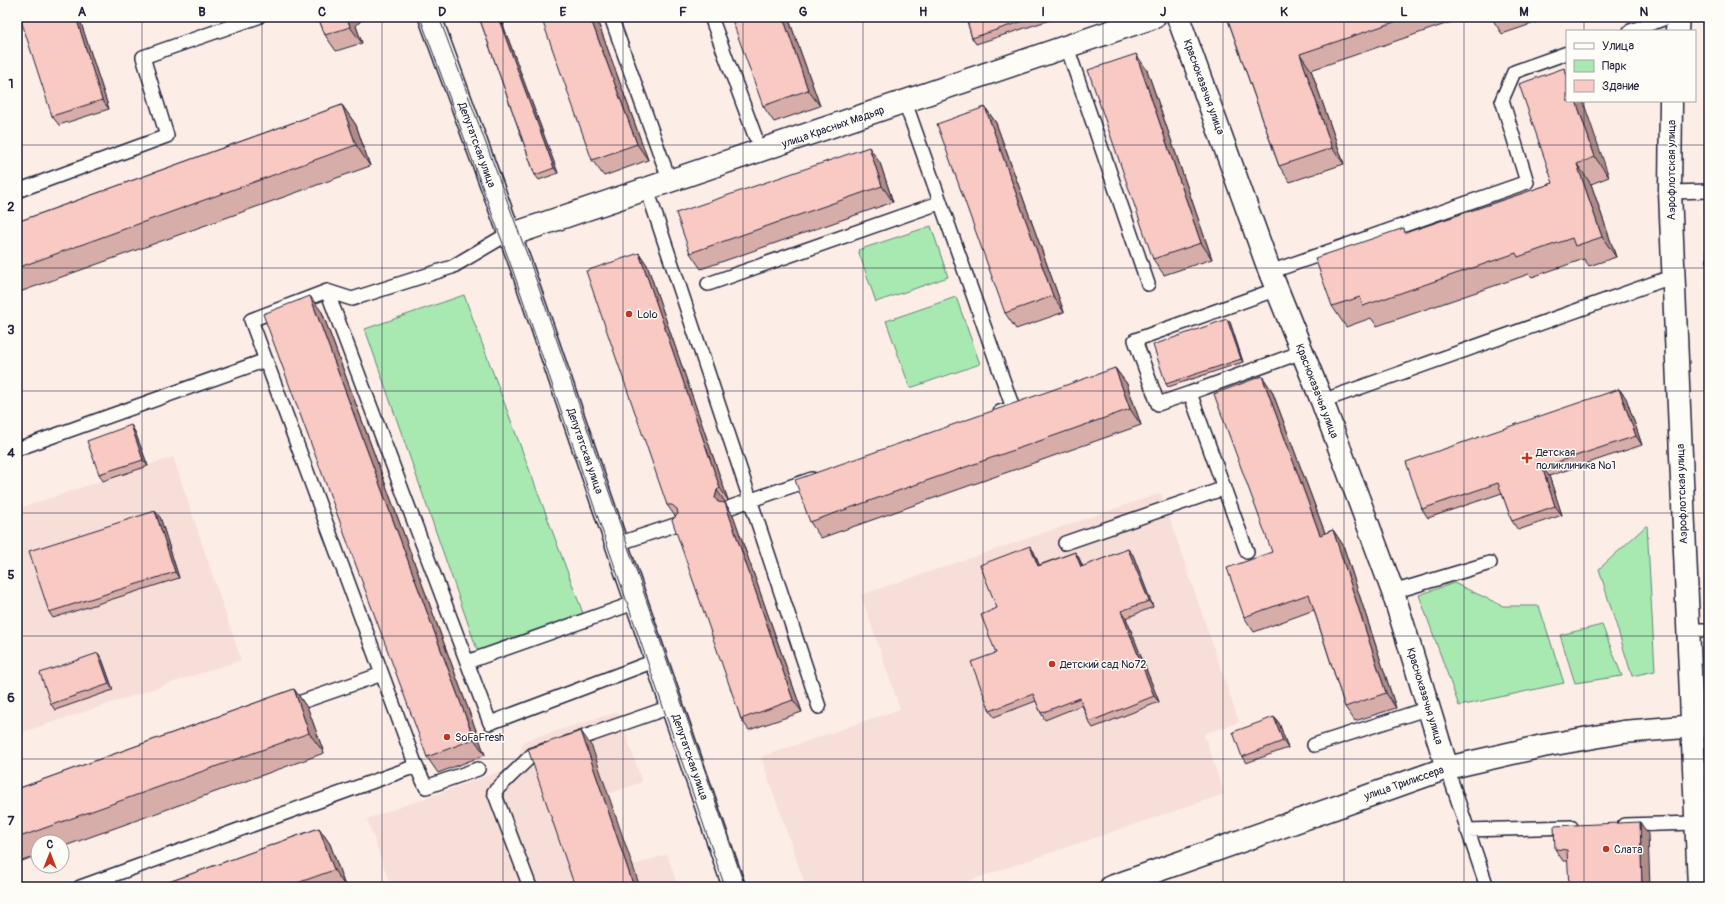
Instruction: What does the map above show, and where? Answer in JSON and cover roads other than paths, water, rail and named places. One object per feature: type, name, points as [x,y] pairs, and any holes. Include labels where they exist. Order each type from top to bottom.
[{"type":"street","name":"Депутатская улица","points":[[430,17],[510,236],[673,706],[734,887]]},
{"type":"street","name":"улица Красных Мадьяр","points":[[510,236],[1154,17]]},
{"type":"street","name":"Красноказачья улица","points":[[1178,17],[1274,280],[1322,401],[1393,592],[1448,768]]},
{"type":"street","points":[[1677,30],[1678,17]]},
{"type":"street","name":"Аэрофлотская улица","points":[[1671,102],[1670,192],[1688,630],[1700,726],[1696,823],[1700,887]]},
{"type":"street","name":"улица Трилиссера","points":[[1111,887],[1448,768],[1543,746],[1623,732],[1700,726]]},
{"type":"lane","points":[[17,191],[167,136],[143,57],[258,17]]},
{"type":"lane","points":[[611,17],[670,182]]},
{"type":"lane","points":[[712,17],[755,136]]},
{"type":"lane","points":[[1633,30],[1669,17]]},
{"type":"lane","points":[[1066,47],[1148,284]]},
{"type":"lane","points":[[1302,352],[1158,404],[1135,340],[1274,280],[1527,182],[1502,100],[1514,72],[1566,53]]},
{"type":"lane","points":[[905,102],[939,203],[1012,408],[990,416]]},
{"type":"lane","points":[[647,189],[819,707]]},
{"type":"lane","points":[[1670,192],[1709,191]]},
{"type":"lane","points":[[708,284],[939,203]]},
{"type":"lane","points":[[478,769],[426,787],[416,766],[251,320],[327,291],[352,299],[452,267],[501,238],[510,236]]},
{"type":"lane","points":[[1322,401],[1674,276]]},
{"type":"lane","points":[[327,291],[490,723],[657,660]]},
{"type":"lane","points":[[17,448],[266,360]]},
{"type":"lane","points":[[1190,393],[1247,552]]},
{"type":"lane","points":[[731,507],[825,474]]},
{"type":"lane","points":[[1064,543],[1225,488]]},
{"type":"lane","points":[[617,544],[678,524]]},
{"type":"lane","points":[[1393,592],[1490,563]]},
{"type":"lane","points":[[467,662],[637,602]]},
{"type":"lane","points":[[1688,630],[1709,630]]},
{"type":"lane","points":[[277,711],[382,674]]},
{"type":"lane","points":[[530,887],[494,792],[533,754],[673,706]]},
{"type":"lane","points":[[1314,746],[1429,708]]},
{"type":"lane","points":[[80,887],[416,766]]},
{"type":"lane","points":[[1448,768],[1467,830],[1487,887]]},
{"type":"lane","points":[[1609,826],[1696,823]]},
{"type":"lane","points":[[1467,830],[1586,826]]},
{"type":"tram line","points":[[420,17],[513,271],[725,887]]},
{"type":"tram line","points":[[439,17],[531,265],[745,887]]},
{"type":"place","name":"Lolo","points":[[629,314]]},
{"type":"place","name":"Детская поликлиника №1","points":[[1527,458]]},
{"type":"place","name":"Детский сад №72","points":[[1052,664]]},
{"type":"place","name":"SoFaFresh","points":[[447,737]]},
{"type":"place","name":"Слата","points":[[1606,849]]}]
